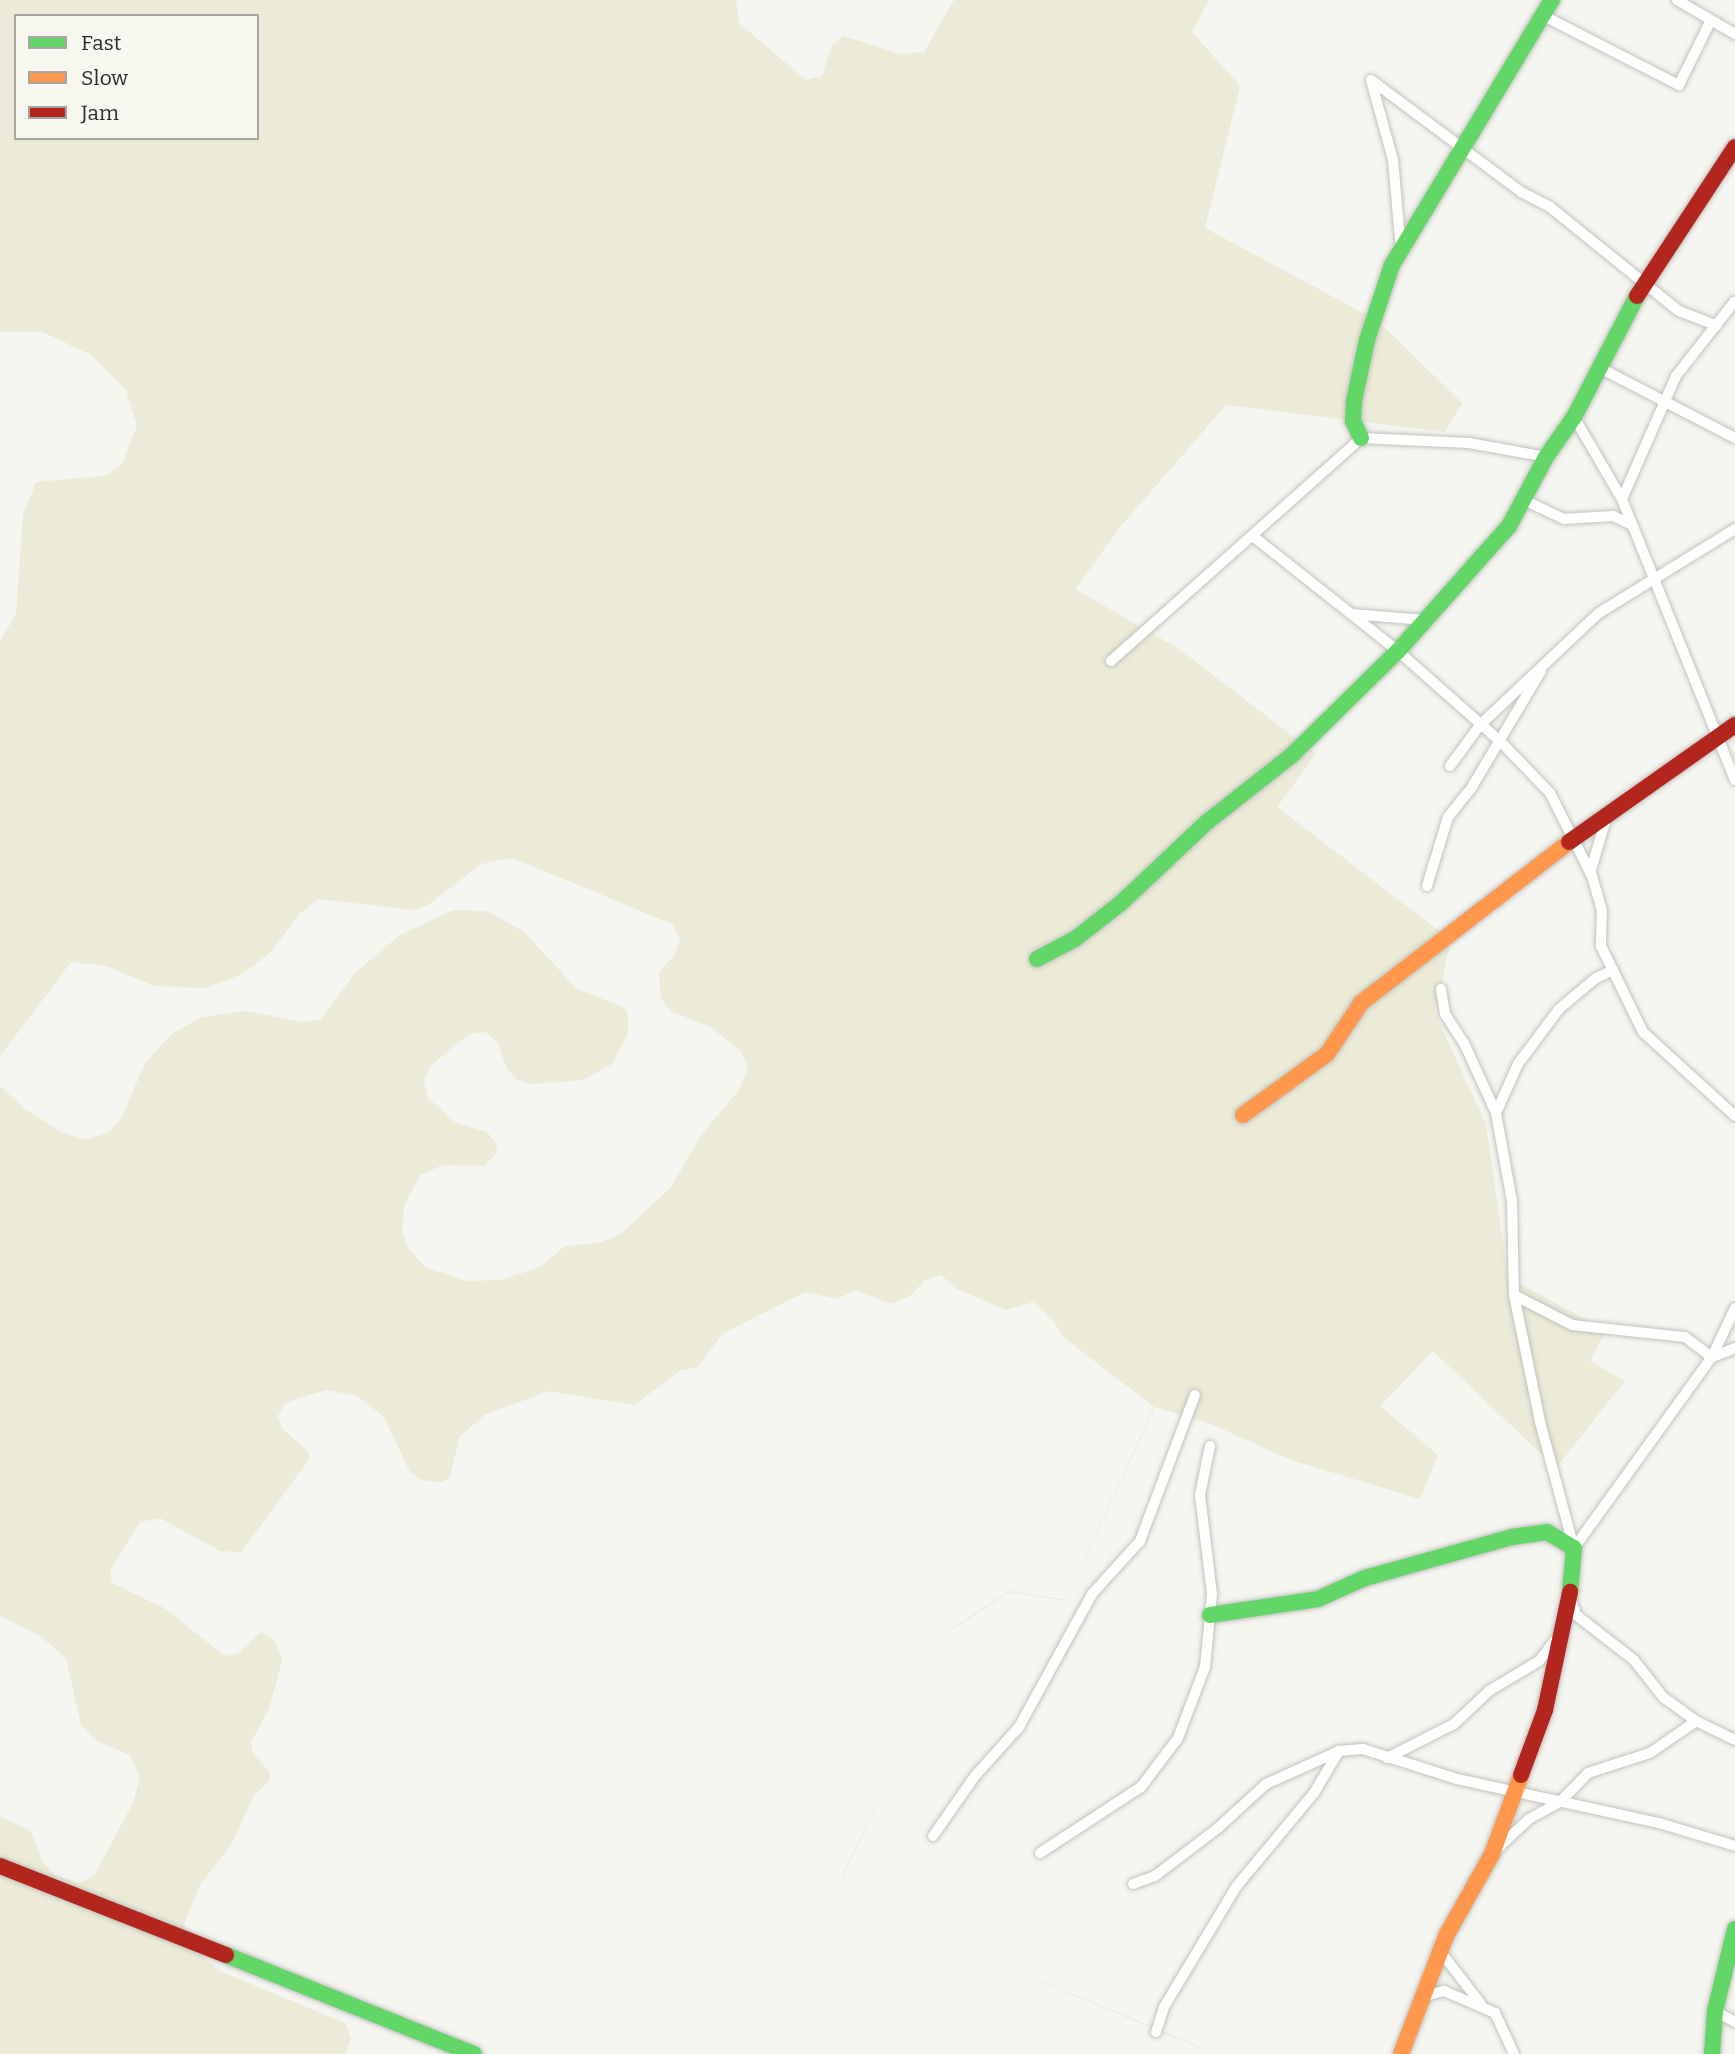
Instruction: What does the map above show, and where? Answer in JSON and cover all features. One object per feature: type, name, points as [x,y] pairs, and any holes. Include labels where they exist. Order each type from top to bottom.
[{"type":"street","points":[[1361,438],[1353,421],[1354,401],[1383,287],[1401,250],[1552,0]]},
{"type":"street","points":[[1676,0],[1735,34]]},
{"type":"street","points":[[1542,15],[1679,85],[1712,20]]},
{"type":"street","points":[[1401,250],[1393,160],[1371,80],[1464,145],[1645,282],[1679,311],[1716,325]]},
{"type":"street","points":[[1037,959],[1075,939],[1121,903],[1207,822],[1292,755],[1398,650],[1509,526],[1526,501],[1546,457],[1574,417],[1645,282],[1735,147]]},
{"type":"street","points":[[1622,499],[1668,402],[1676,376],[1735,301]]},
{"type":"street","points":[[1600,368],[1735,438]]},
{"type":"street","points":[[1574,417],[1622,499],[1735,780]]},
{"type":"street","points":[[1111,661],[1254,537],[1361,438],[1469,443],[1546,457]]},
{"type":"street","points":[[1526,501],[1564,519],[1613,516],[1632,525]]},
{"type":"street","points":[[1450,766],[1480,725],[1599,613],[1735,529]]},
{"type":"street","points":[[1254,537],[1398,650],[1501,742],[1550,793],[1590,873],[1602,910],[1601,946],[1643,1032],[1735,1116]]},
{"type":"street","points":[[1351,614],[1424,620]]},
{"type":"street","points":[[1427,886],[1448,817],[1501,742],[1548,659]]},
{"type":"street","points":[[1243,1115],[1327,1055],[1361,1003],[1572,840],[1735,725]]},
{"type":"street","points":[[1590,873],[1598,835],[1607,816]]},
{"type":"street","points":[[1496,1113],[1518,1063],[1559,1009],[1596,978],[1613,971]]},
{"type":"street","points":[[1401,2054],[1440,1951],[1492,1854],[1545,1710],[1562,1633],[1561,1620],[1570,1595],[1574,1548],[1553,1478],[1514,1295],[1512,1201],[1496,1113],[1464,1043],[1445,1014],[1441,989]]},
{"type":"street","points":[[1514,1295],[1572,1325],[1685,1338],[1712,1357]]},
{"type":"street","points":[[1574,1548],[1712,1357],[1735,1308]]},
{"type":"street","points":[[1712,1357],[1735,1348]]},
{"type":"street","points":[[933,1836],[975,1776],[1019,1727],[1092,1594],[1140,1541],[1195,1395]]},
{"type":"street","points":[[1040,1853],[1141,1787],[1178,1738],[1205,1667],[1212,1594],[1205,1562],[1200,1494],[1210,1446]]},
{"type":"street","points":[[1210,1615],[1318,1599],[1365,1578],[1512,1536],[1547,1532],[1574,1548]]},
{"type":"street","points":[[1570,1595],[1576,1615],[1634,1660],[1663,1696],[1696,1721],[1735,1740]]},
{"type":"street","points":[[1387,1758],[1454,1724],[1489,1691],[1539,1661],[1562,1633]]},
{"type":"street","points":[[1492,1854],[1529,1819],[1561,1801],[1588,1773],[1650,1753],[1696,1721]]},
{"type":"street","points":[[1133,1884],[1155,1875],[1197,1844],[1266,1784],[1339,1751],[1363,1749],[1387,1758],[1735,1846]]},
{"type":"street","points":[[1156,2032],[1164,2007],[1236,1887],[1314,1793],[1339,1751]]},
{"type":"street","points":[[0,1866],[474,2054]]},
{"type":"street","points":[[1712,2054],[1715,2011],[1735,1928]]},
{"type":"street","points":[[1440,1951],[1482,2005]]},
{"type":"street","points":[[1425,1996],[1444,1991],[1482,2005],[1495,2013],[1514,2054]]},
{"type":"street","points":[[1715,2011],[1735,2022]]},
{"type":"green space","points":[[0,0],[736,0],[739,23],[806,80],[822,76],[832,45],[844,36],[900,54],[924,52],[954,0],[1209,0],[1192,32],[1240,86],[1205,228],[1378,321],[1462,403],[1445,432],[1226,405],[1121,526],[1075,589],[1179,649],[1316,754],[1277,807],[1451,940],[1435,1013],[1486,1124],[1508,1277],[1606,1331],[1590,1361],[1625,1381],[1556,1468],[1433,1351],[1380,1406],[1438,1455],[1420,1499],[1291,1460],[1211,1424],[1155,1407],[1066,1601],[1009,1592],[927,1645],[1009,1591],[1066,1600],[1154,1407],[1062,1336],[1054,1321],[1033,1302],[1006,1310],[957,1289],[941,1275],[925,1280],[911,1295],[891,1304],[856,1290],[837,1299],[805,1292],[722,1334],[698,1367],[681,1370],[634,1405],[549,1391],[486,1414],[460,1436],[449,1479],[441,1482],[424,1481],[410,1472],[384,1417],[357,1396],[327,1390],[298,1398],[284,1405],[278,1416],[282,1428],[309,1453],[308,1461],[241,1552],[220,1551],[160,1518],[140,1522],[110,1571],[112,1583],[164,1608],[225,1656],[237,1654],[261,1632],[275,1640],[282,1660],[269,1709],[251,1742],[253,1754],[270,1772],[269,1781],[254,1795],[232,1843],[200,1885],[184,1924],[195,1951],[220,1971],[345,2023],[351,2038],[345,2054],[0,2054],[0,1817],[30,1830],[43,1862],[55,1875],[79,1883],[94,1876],[133,1803],[140,1778],[130,1755],[99,1742],[81,1725],[66,1658],[40,1636],[0,1616],[0,1086],[25,1109],[61,1132],[86,1140],[109,1132],[121,1119],[145,1063],[173,1033],[202,1017],[245,1011],[304,1022],[321,1019],[355,973],[400,935],[453,910],[487,911],[524,932],[577,989],[625,1008],[628,1034],[612,1064],[583,1080],[531,1084],[516,1079],[506,1067],[498,1043],[486,1032],[469,1034],[430,1066],[424,1082],[428,1098],[455,1122],[487,1132],[497,1145],[496,1153],[485,1166],[443,1165],[420,1175],[404,1206],[402,1232],[408,1248],[425,1267],[466,1281],[500,1280],[540,1267],[565,1246],[599,1243],[622,1233],[671,1187],[702,1134],[739,1090],[748,1067],[741,1051],[709,1026],[670,1011],[661,998],[659,973],[675,954],[680,938],[672,924],[513,858],[481,864],[428,905],[412,910],[319,899],[300,913],[270,953],[242,974],[205,988],[154,986],[107,966],[71,962],[0,1056],[0,641],[16,614],[23,515],[36,482],[105,476],[122,464],[137,426],[126,390],[91,355],[43,332],[0,332]]},
{"type":"green space","points":[[907,1743],[843,1876],[1010,1968],[1214,2054],[1009,1968],[842,1876]]},
{"type":"traffic: fast","points":[[1361,438],[1353,421],[1354,401],[1367,340],[1392,265],[1552,0]]},
{"type":"traffic: fast","points":[[1037,959],[1075,939],[1121,903],[1207,822],[1292,755],[1398,651],[1509,526],[1546,457],[1574,417],[1637,296]]},
{"type":"traffic: fast","points":[[1210,1615],[1318,1599],[1365,1578],[1512,1537],[1547,1532],[1574,1548],[1570,1592]]},
{"type":"traffic: fast","points":[[1712,2054],[1715,2011],[1735,1929]]},
{"type":"traffic: fast","points":[[226,1955],[474,2054]]},
{"type":"traffic: slow","points":[[1243,1115],[1327,1054],[1361,1003],[1569,842]]},
{"type":"traffic: slow","points":[[1401,2054],[1446,1936],[1492,1854],[1521,1775]]},
{"type":"traffic: jam","points":[[1637,296],[1735,147]]},
{"type":"traffic: jam","points":[[1569,842],[1735,725]]},
{"type":"traffic: jam","points":[[1521,1775],[1545,1710],[1570,1592]]},
{"type":"traffic: jam","points":[[0,1866],[226,1955]]}]
